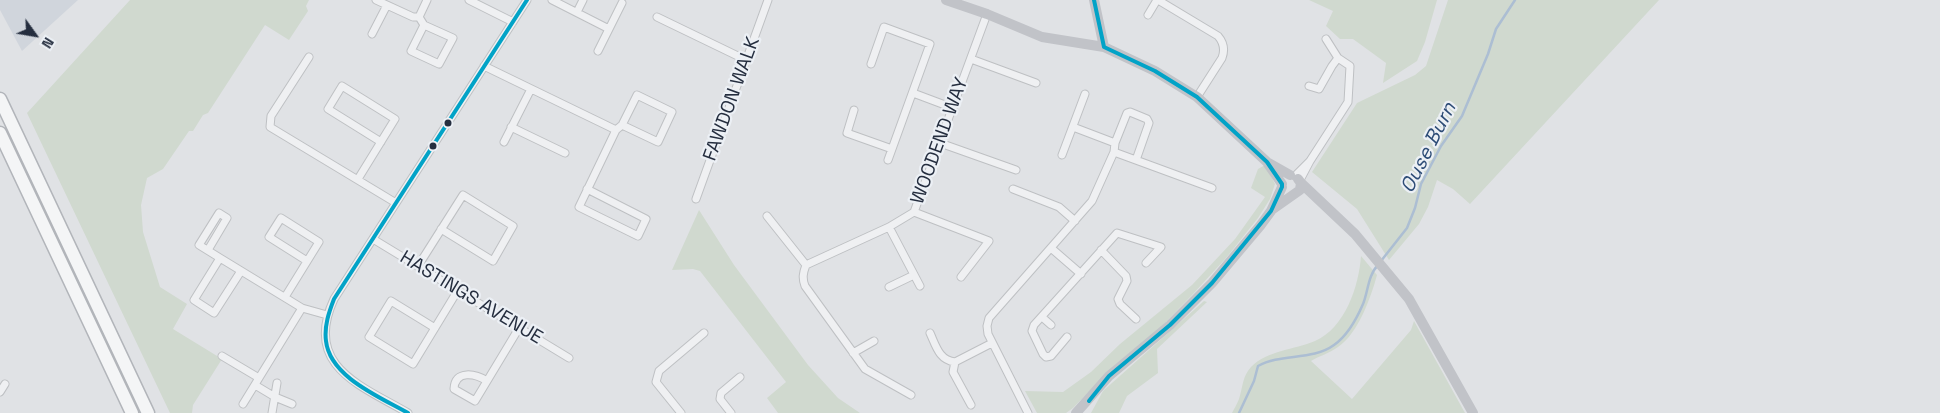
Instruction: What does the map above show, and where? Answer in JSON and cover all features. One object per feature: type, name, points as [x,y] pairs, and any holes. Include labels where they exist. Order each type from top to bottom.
[{"type":"highway","points":[[0,99],[148,413]]},
{"type":"highway","points":[[0,133],[132,413]]},
{"type":"street","points":[[376,0],[413,17],[419,17]]},
{"type":"street","points":[[419,17],[427,0]]},
{"type":"street","points":[[469,0],[513,22]]},
{"type":"street","points":[[408,413],[352,380],[339,370],[330,357],[326,344],[327,315],[334,299],[527,0]]},
{"type":"street","points":[[552,0],[609,29]]},
{"type":"street","points":[[577,12],[583,0]]},
{"type":"street","name":"FAWDON WALK","points":[[696,199],[768,0]]},
{"type":"street","points":[[1094,0],[1104,47]]},
{"type":"street","points":[[1148,15],[1158,0],[1218,36],[1222,42],[1224,54],[1197,97]]},
{"type":"street","points":[[950,1],[987,14],[1042,38],[1104,47],[1155,71],[1197,97],[1267,162],[1323,204],[1375,256],[1409,299],[1473,413]]},
{"type":"street","points":[[598,51],[622,3]]},
{"type":"street","points":[[372,34],[387,5]]},
{"type":"street","name":"WOODEND WAY","points":[[806,265],[890,227],[914,212],[987,14]]},
{"type":"street","points":[[419,17],[424,25],[452,38],[439,64],[411,51],[424,25]]},
{"type":"street","points":[[657,17],[746,60]]},
{"type":"street","points":[[871,64],[884,27],[930,44],[888,160]]},
{"type":"street","points":[[1076,413],[1089,401],[1109,376],[1170,325],[1212,283],[1271,211],[1296,184],[1348,102],[1350,66],[1338,58],[1326,39]]},
{"type":"street","points":[[309,57],[271,116],[270,128],[396,203]]},
{"type":"street","points":[[1309,86],[1319,89],[1338,58]]},
{"type":"street","points":[[970,59],[1036,83]]},
{"type":"street","points":[[484,66],[616,130]]},
{"type":"street","points":[[358,179],[381,142],[395,119],[342,86],[328,109],[381,142]]},
{"type":"street","points":[[504,142],[531,89]]},
{"type":"street","points":[[913,92],[952,108]]},
{"type":"street","points":[[1062,155],[1085,94]]},
{"type":"street","points":[[588,189],[646,219],[638,236],[579,207],[616,130],[622,125],[637,96],[672,112],[658,142],[622,125]]},
{"type":"street","points":[[854,110],[847,133],[892,149]]},
{"type":"street","points":[[1028,413],[992,342],[987,326],[993,312],[1051,248],[1096,194],[1114,152],[1115,143],[1127,113],[1130,112],[1147,119],[1149,123],[1136,160]]},
{"type":"street","points":[[511,127],[565,153]]},
{"type":"street","points":[[1073,127],[1115,143]]},
{"type":"street","points":[[940,143],[1016,170]]},
{"type":"street","points":[[1114,152],[1212,188]]},
{"type":"street","points":[[1267,162],[1285,192],[1296,184]]},
{"type":"street","points":[[1271,211],[1284,178],[1296,184]]},
{"type":"street","points":[[1013,188],[1059,207],[1074,220]]},
{"type":"street","points":[[418,266],[462,194],[514,226],[493,260],[441,229]]},
{"type":"street","points":[[914,212],[989,241],[962,277]]},
{"type":"street","points":[[208,250],[227,218],[219,213],[200,245],[220,258],[302,308],[327,315]]},
{"type":"street","points":[[767,216],[806,265],[803,279],[806,286],[864,369],[911,395]]},
{"type":"street","points":[[285,297],[319,242],[281,218],[269,237],[307,261]]},
{"type":"street","points":[[890,227],[920,286]]},
{"type":"street","points":[[1067,337],[1051,356],[1046,357],[1032,331],[1034,326],[1117,233],[1160,247],[1146,263]]},
{"type":"street","name":"HASTINGS AVENUE","points":[[373,239],[569,358]]},
{"type":"street","points":[[1051,248],[1080,274]]},
{"type":"street","points":[[1101,250],[1126,276],[1127,282],[1118,299],[1120,304],[1136,319]]},
{"type":"street","points":[[220,258],[194,300],[214,313],[241,270]]},
{"type":"street","points":[[889,287],[914,275]]},
{"type":"street","points":[[435,328],[392,301],[369,337],[413,364],[435,328],[458,290]]},
{"type":"street","points":[[243,404],[302,308]]},
{"type":"street","points":[[1042,317],[1051,325]]},
{"type":"street","points":[[487,381],[476,375],[465,375],[459,378],[454,389],[475,401],[519,328]]},
{"type":"street","points":[[681,413],[656,382],[657,376],[659,371],[704,333]]},
{"type":"street","points":[[930,333],[942,357],[947,361],[955,362],[992,342]]},
{"type":"street","points":[[853,353],[874,341]]},
{"type":"street","points":[[222,356],[274,397],[292,404]]},
{"type":"street","points":[[955,362],[953,372],[971,405]]},
{"type":"street","points":[[731,413],[720,399],[721,393],[740,377]]},
{"type":"street","points":[[272,413],[277,383]]},
{"type":"street","points":[[0,392],[5,384]]},
{"type":"street","points":[[1085,413],[1089,401]]},
{"type":"shaded area","points":[[0,0],[78,0],[22,51],[0,10]]},
{"type":"shaded area","points":[[130,0],[309,0],[306,6],[308,11],[289,40],[265,25],[208,113],[203,115],[193,131],[189,131],[163,169],[147,178],[141,205],[143,232],[160,287],[187,304],[173,329],[222,359],[193,405],[192,413],[170,413],[27,113]]},
{"type":"shaded area","points":[[1309,0],[1437,0],[1425,42],[1417,61],[1383,83],[1386,63],[1353,39],[1340,39],[1326,26],[1333,11]]},
{"type":"shaded area","points":[[1448,0],[1659,0],[1470,204],[1453,189],[1437,180],[1428,207],[1419,224],[1389,260],[1357,209],[1312,172],[1357,103],[1415,75],[1426,66]]},
{"type":"shaded area","points":[[1265,165],[1275,184],[1270,199],[1258,218],[1226,258],[1193,294],[1156,332],[1116,364],[1073,408],[1066,413],[1037,413],[1025,391],[1063,392],[1091,372],[1120,344],[1192,285],[1235,239],[1265,197],[1251,188],[1258,169]]},
{"type":"shaded area","points":[[699,210],[734,265],[808,365],[838,398],[860,413],[778,413],[767,398],[786,382],[700,271],[693,269],[672,270]]},
{"type":"shaded area","points":[[1361,256],[1377,275],[1363,314],[1345,341],[1335,349],[1311,361],[1352,399],[1411,330],[1414,321],[1465,413],[1232,413],[1239,399],[1244,378],[1251,367],[1258,361],[1273,354],[1315,341],[1326,335],[1335,326],[1353,293],[1360,268]]},
{"type":"shaded area","points":[[1204,301],[1207,302],[1157,349],[1158,373],[1127,396],[1119,413],[1091,413],[1103,391]]},
{"type":"waterway","name":"Ouse Burn","points":[[1381,261],[1407,228],[1415,208],[1421,184],[1441,146],[1462,116],[1488,54],[1496,29],[1515,0]]},
{"type":"waterway","name":"Ouse Burn","points":[[1239,413],[1254,381],[1258,366],[1276,359],[1325,350],[1343,337],[1361,309],[1370,279],[1378,265]]},
{"type":"transit line","points":[[408,413],[371,393],[346,375],[337,365],[330,354],[326,341],[326,325],[329,314],[334,299],[527,0]]},
{"type":"transit line","points":[[1089,401],[1109,376],[1170,325],[1212,283],[1271,211],[1282,187],[1282,184],[1267,162],[1197,97],[1155,71],[1104,47],[1094,0]]}]
